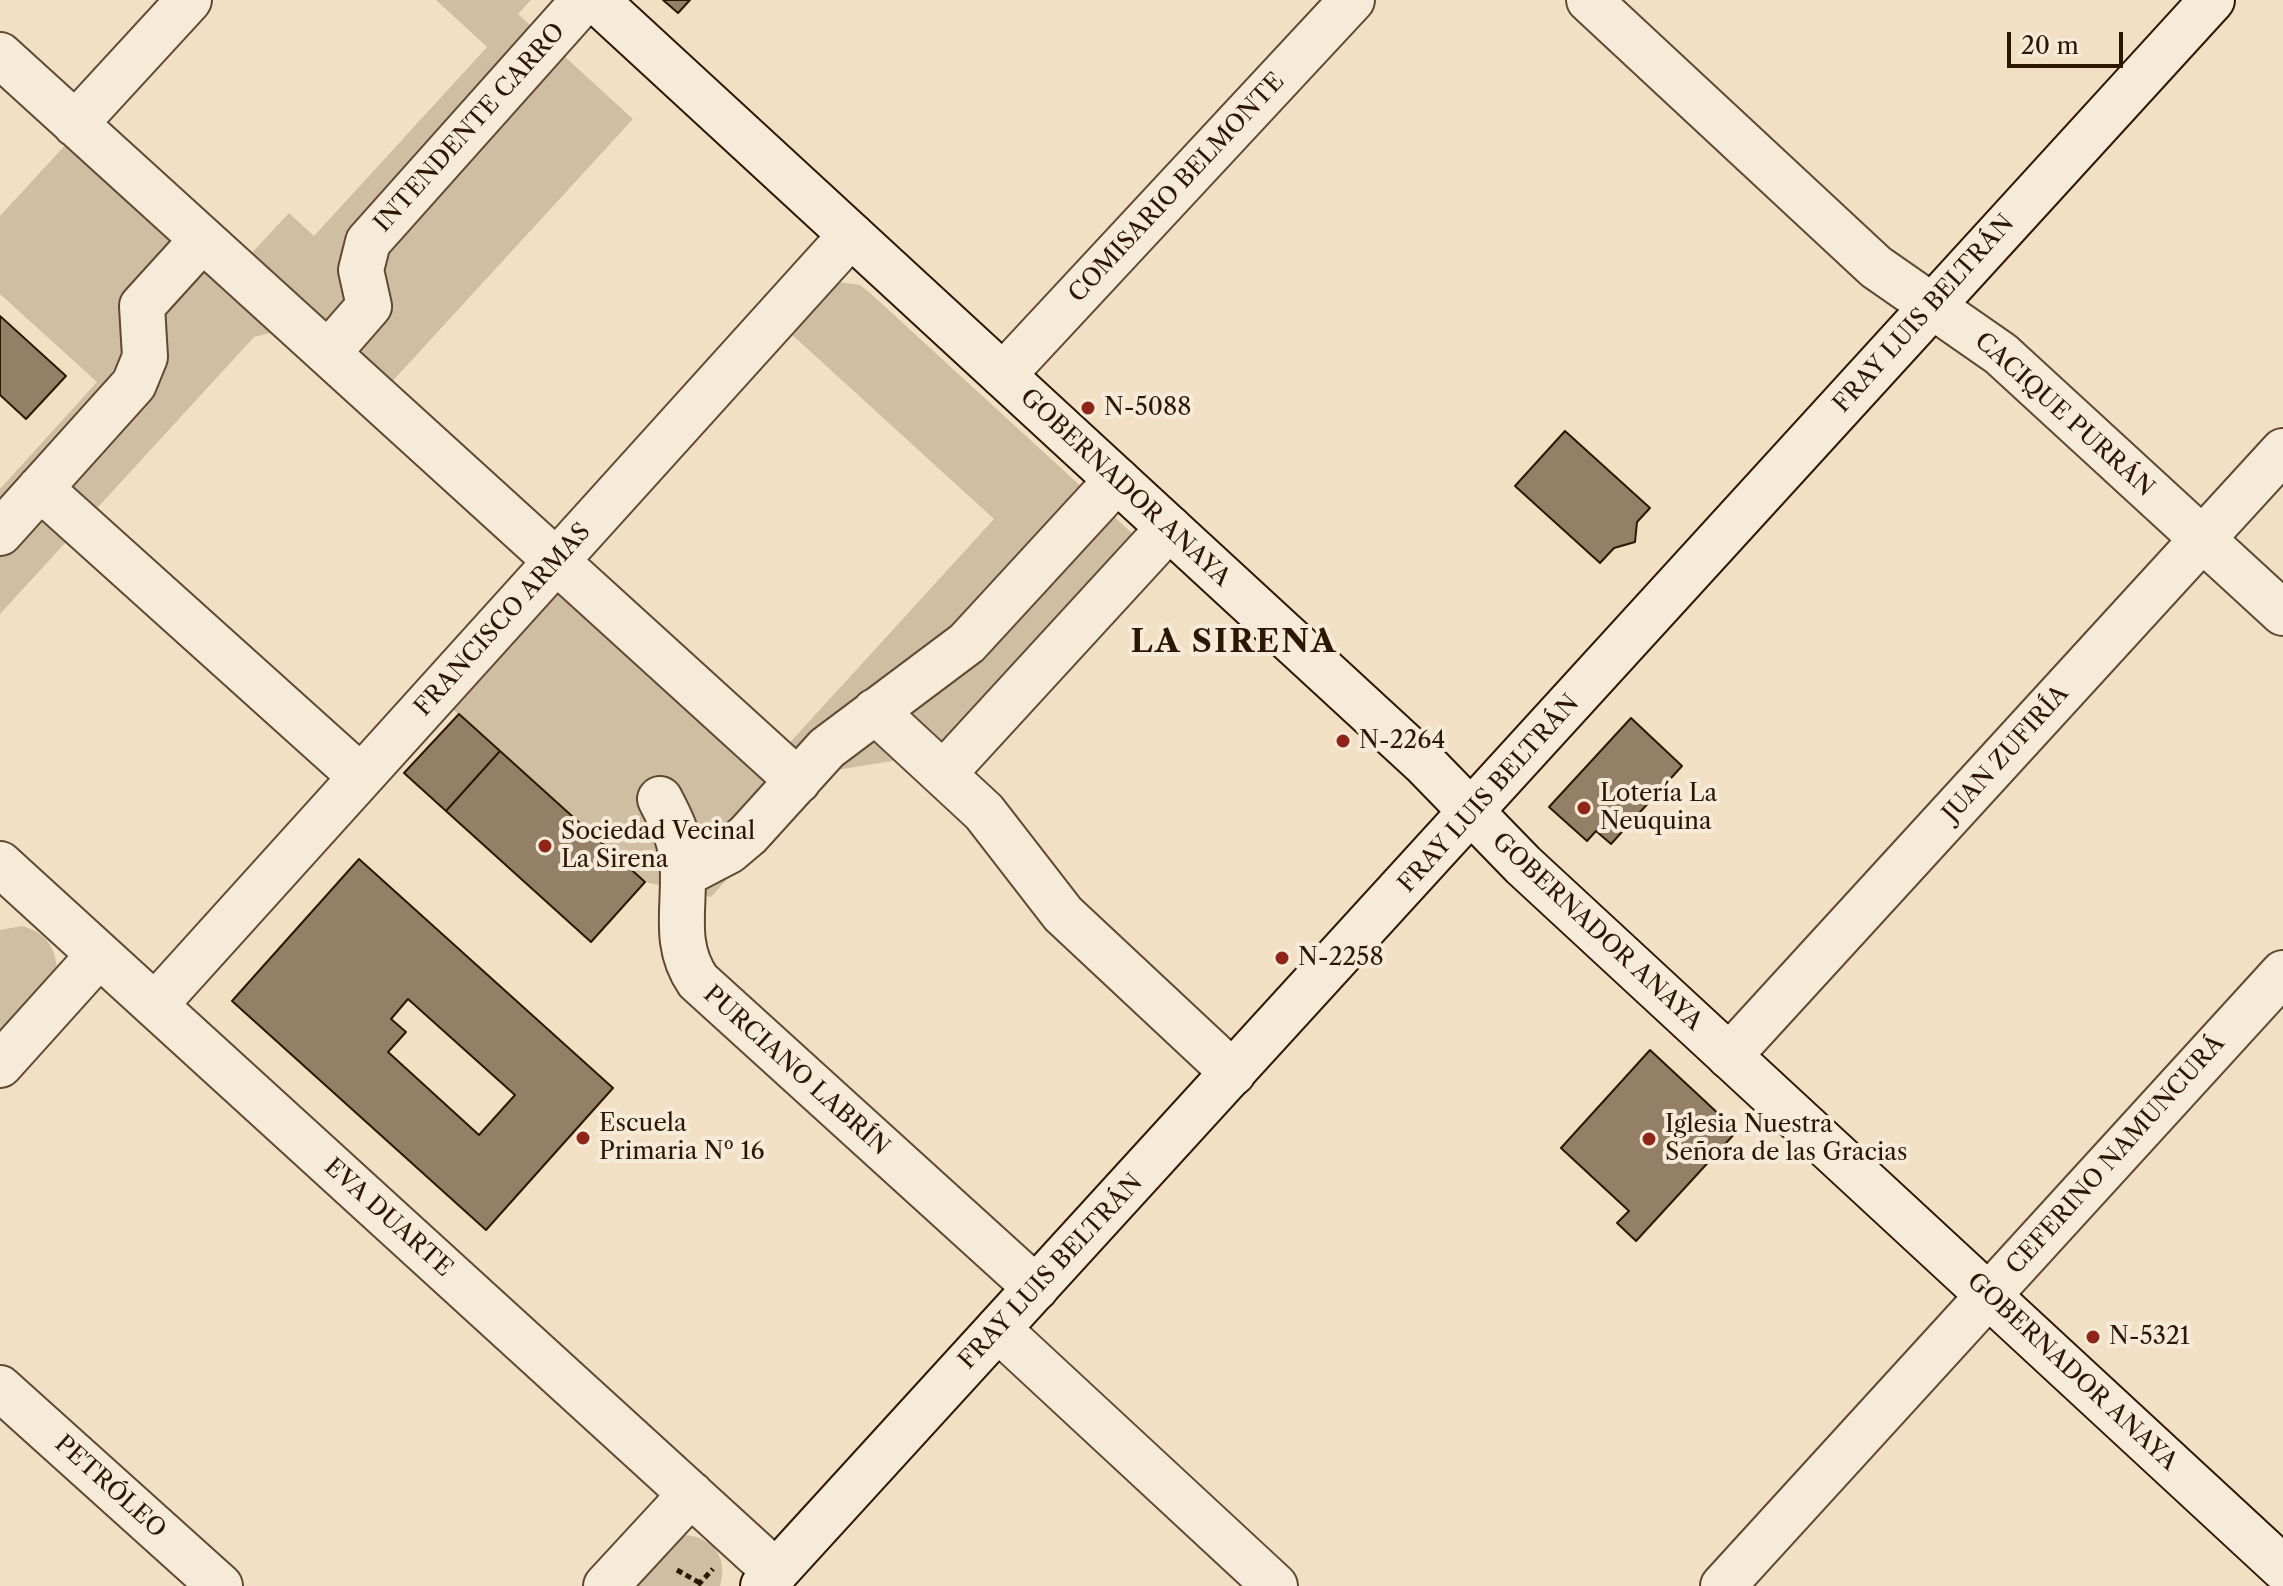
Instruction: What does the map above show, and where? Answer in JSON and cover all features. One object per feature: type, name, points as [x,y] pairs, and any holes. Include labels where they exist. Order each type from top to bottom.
[{"type":"street","points":[[75,124],[189,0]]},
{"type":"street","name":"INTENDENTE CARRO","points":[[328,353],[369,306],[361,270],[368,242],[584,0]]},
{"type":"street","name":"GOBERNADOR ANAYA","points":[[596,0],[1424,763],[1523,865],[2283,1568]]},
{"type":"street","name":"COMISARIO BELMONTE","points":[[1003,375],[1352,0]]},
{"type":"street","name":"CACIQUE PURRÁN","points":[[1589,0],[1876,267],[2001,354],[2283,613]]},
{"type":"street","name":"FRAY LUIS BELTRÁN","points":[[769,1579],[1473,813],[2212,0]]},
{"type":"street","points":[[0,55],[798,781]]},
{"type":"street","name":"FRANCISCO ARMAS","points":[[155,1005],[851,235]]},
{"type":"street","points":[[0,533],[123,396],[142,370],[145,344],[142,306],[202,240]]},
{"type":"street","name":"JUAN ZUFIRÍA","points":[[1729,1056],[2283,451]]},
{"type":"street","points":[[683,875],[738,843],[827,748],[967,643],[1117,480]]},
{"type":"street","points":[[40,488],[361,777]]},
{"type":"street","points":[[944,773],[1169,528]]},
{"type":"street","points":[[875,711],[984,812],[1063,914],[1233,1073]]},
{"type":"street","name":"PURCIANO LABRÍN","points":[[660,799],[679,840],[683,875],[683,951],[698,981],[1036,1288]]},
{"type":"street","name":"EVA DUARTE","points":[[7,886],[99,955],[155,1005],[691,1494],[769,1579]]},
{"type":"street","points":[[0,1065],[99,955]]},
{"type":"street","name":"CEFERINO NAMUNCURÁ","points":[[1723,1586],[2283,973]]},
{"type":"street","points":[[998,1329],[1275,1586]]},
{"type":"street","name":"PETRÓLEO","points":[[0,1388],[220,1586]]},
{"type":"street","points":[[606,1586],[691,1494]]},
{"type":"shaded area","points":[[436,0],[531,0],[518,14],[633,119],[366,410],[279,331],[254,337],[0,614],[0,489],[97,382],[0,294],[0,216],[93,115],[249,256],[289,213],[314,236],[487,47]]},
{"type":"shaded area","points":[[839,282],[860,285],[869,292],[1158,557],[978,747],[824,772],[711,897],[645,882],[448,705],[577,562],[784,749],[994,519],[789,332]]},
{"type":"shaded area","points":[[22,926],[37,932],[48,942],[57,971],[0,1045],[0,930]]},
{"type":"shaded area","points":[[683,1535],[702,1539],[716,1550],[722,1566],[720,1586],[625,1586]]},
{"type":"building","points":[[663,0],[690,0],[678,13]]},
{"type":"building","points":[[0,316],[66,376],[26,419],[0,395]]},
{"type":"building","points":[[1565,431],[1650,508],[1637,522],[1635,542],[1614,548],[1600,563],[1515,486]]},
{"type":"building","points":[[459,714],[500,751],[446,811],[404,773]]},
{"type":"building","points":[[1631,718],[1682,766],[1611,844],[1596,831],[1587,841],[1549,807]]},
{"type":"building","name":"Sociedad Vecinal La Sirena","points":[[500,751],[645,882],[591,942],[446,811]]},
{"type":"building","points":[[359,859],[613,1088],[486,1230],[232,1001]],"holes":[[[408,999],[515,1095],[479,1135],[388,1052],[406,1032],[391,1019]]]},
{"type":"building","name":"Iglesia Nuestra Señora de las Gracias","points":[[1650,1050],[1737,1131],[1636,1241],[1617,1223],[1629,1211],[1561,1148]]},
{"type":"place","name":"N-5088","points":[[1088,408]]},
{"type":"place","name":"N-2264","points":[[1343,741]]},
{"type":"place","name":"Lotería La Neuquina","points":[[1584,808]]},
{"type":"place","name":"Sociedad Vecinal La Sirena","points":[[545,846]]},
{"type":"place","name":"N-2258","points":[[1282,958]]},
{"type":"place","name":"Escuela Primaria Nº 16","points":[[583,1138]]},
{"type":"place","name":"Iglesia Nuestra Señora de las Gracias","points":[[1649,1139]]},
{"type":"place","name":"N-5321","points":[[2093,1337]]},
{"type":"district","name":"LA SIRENA","points":[[1234,643]]}]
